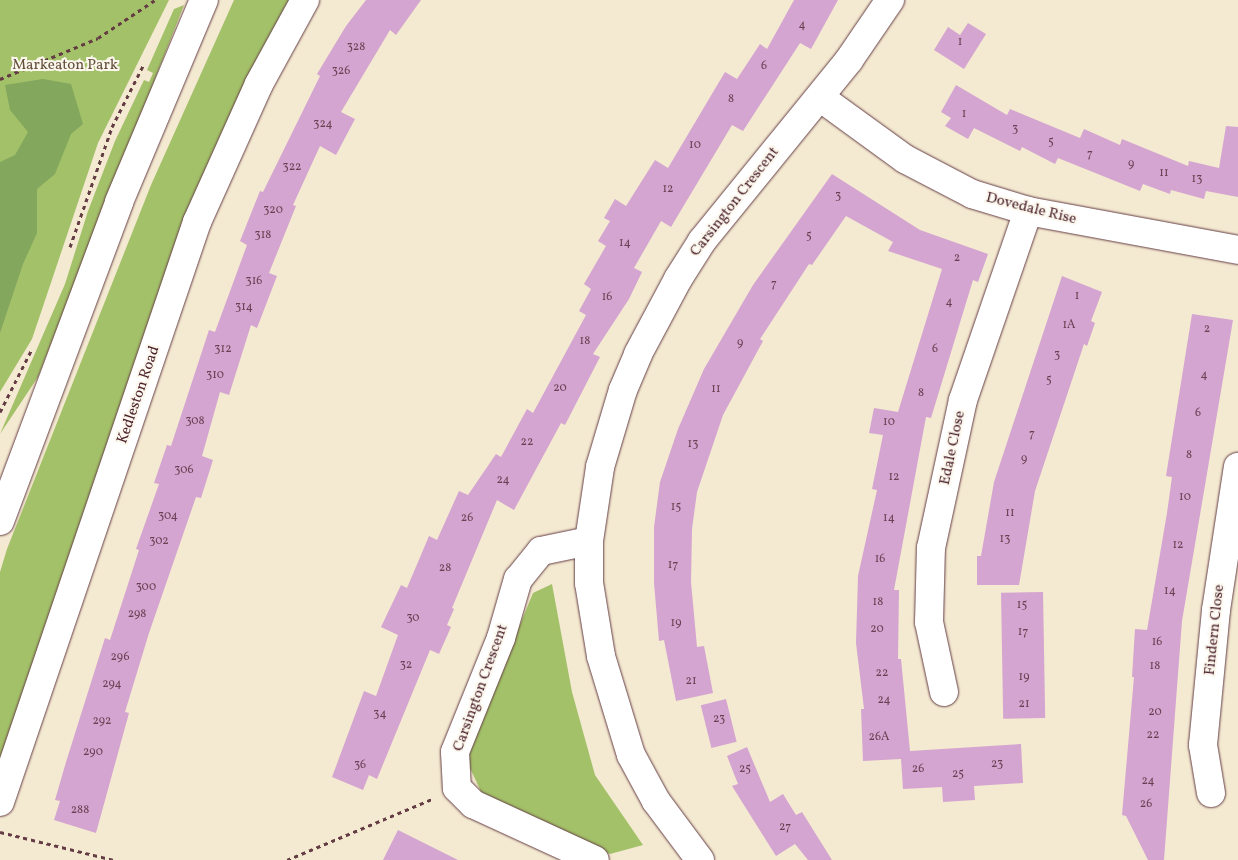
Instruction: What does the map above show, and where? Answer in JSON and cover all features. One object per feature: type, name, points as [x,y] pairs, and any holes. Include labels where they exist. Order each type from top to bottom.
[{"type":"street","points":[[0,521],[119,202],[204,0]]},
{"type":"street","name":"Kedleston Road","points":[[0,802],[198,222],[259,84],[305,0]]},
{"type":"street","name":"Carsington Crescent","points":[[692,857],[642,776],[615,706],[594,616],[589,540],[610,430],[623,390],[657,314],[702,241],[821,98],[890,0]]},
{"type":"street","name":"Dovedale Rise","points":[[821,98],[866,132],[926,171],[972,194],[1028,211],[1238,250]]},
{"type":"street","name":"Edale Close","points":[[944,692],[929,622],[931,548],[963,400],[1028,211]]},
{"type":"street","name":"Findern Close","points":[[1211,793],[1204,745],[1216,610],[1238,467]]},
{"type":"street","name":"Carsington Crescent","points":[[457,788],[455,752],[501,638],[518,579],[541,551],[589,540]]},
{"type":"street","points":[[457,788],[473,804],[595,860]]},
{"type":"path","points":[[0,79],[98,38],[155,0]]},
{"type":"path","points":[[287,860],[457,788]]},
{"type":"path","points":[[0,832],[114,860]]},
{"type":"green space","name":"Markeaton Park","points":[[0,0],[169,0],[98,143],[32,339],[0,392]]},
{"type":"green space","points":[[234,0],[291,0],[263,47],[211,157],[148,328],[0,781],[0,572],[7,549],[151,185]]},
{"type":"green space","points":[[184,5],[38,377],[0,434],[65,284],[88,211],[115,141],[144,80],[149,82],[153,73],[147,70],[174,9]]},
{"type":"green space","points":[[43,79],[71,84],[83,124],[71,134],[55,174],[37,189],[37,233],[23,264],[0,333],[0,162],[15,155],[28,132],[10,110],[5,85]]},
{"type":"green space","points":[[552,584],[572,692],[595,775],[643,845],[610,854],[483,796],[470,768],[469,748],[533,593]]},
{"type":"building","points":[[366,0],[421,0],[396,35],[390,30],[341,112],[355,119],[336,155],[320,146],[293,205],[296,206],[269,273],[277,276],[257,328],[251,325],[229,395],[220,392],[202,456],[213,460],[201,498],[196,497],[149,633],[125,712],[129,713],[96,833],[54,820],[60,801],[55,800],[66,762],[105,638],[110,640],[139,550],[136,549],[159,484],[154,483],[167,445],[171,446],[209,330],[215,332],[247,245],[240,241],[260,191],[263,192],[320,76],[317,74],[346,26]]},
{"type":"building","points":[[794,0],[838,0],[811,49],[800,43],[743,131],[732,125],[671,227],[661,221],[634,268],[642,272],[629,299],[593,354],[600,357],[565,425],[561,423],[514,510],[497,500],[452,608],[454,609],[447,625],[451,627],[439,654],[430,650],[377,779],[369,775],[363,790],[332,777],[364,691],[376,696],[398,635],[381,627],[401,585],[407,588],[429,536],[437,540],[459,491],[468,495],[496,454],[501,457],[527,409],[533,413],[586,315],[579,311],[591,289],[584,284],[606,246],[598,241],[610,221],[604,218],[615,199],[626,206],[655,160],[668,168],[725,72],[737,79],[760,44],[767,49]]},
{"type":"building","points":[[968,23],[986,34],[964,69],[934,50],[948,27],[960,35]]},
{"type":"building","points":[[956,85],[1007,115],[1010,109],[1080,138],[1084,129],[1120,145],[1122,139],[1188,166],[1189,161],[1219,168],[1226,126],[1238,127],[1238,197],[1206,191],[1204,199],[1171,190],[1170,194],[1143,184],[1140,191],[1058,158],[1055,164],[1022,147],[1020,151],[974,128],[968,139],[945,126],[951,118],[941,112]]},
{"type":"building","points":[[832,174],[920,230],[988,254],[978,282],[973,280],[931,418],[926,417],[894,590],[899,590],[898,659],[901,659],[910,751],[1021,744],[1023,783],[974,786],[975,800],[943,802],[942,787],[903,789],[901,759],[863,761],[861,709],[864,709],[856,643],[858,576],[877,490],[872,489],[883,435],[869,433],[874,408],[898,412],[942,269],[888,251],[893,242],[846,216],[812,265],[809,264],[760,339],[763,341],[723,415],[697,492],[692,529],[691,582],[697,647],[704,646],[713,693],[676,701],[664,640],[659,641],[654,583],[654,527],[660,482],[678,429],[704,369],[753,285]]},
{"type":"building","points":[[1062,276],[1102,292],[1091,321],[1095,323],[1087,346],[1084,344],[1035,491],[1019,585],[977,585],[977,556],[981,556],[994,482]]},
{"type":"building","points":[[1192,314],[1233,320],[1182,621],[1164,860],[1148,860],[1126,816],[1122,815],[1134,677],[1132,677],[1135,629],[1147,630],[1167,513],[1172,477],[1166,476]]},
{"type":"building","points":[[1043,592],[1045,718],[1003,719],[1001,593]]},
{"type":"building","points":[[726,699],[737,742],[711,748],[701,705]]},
{"type":"building","points":[[747,747],[770,802],[783,794],[796,815],[802,812],[832,860],[808,860],[795,844],[776,856],[732,786],[738,784],[727,756]]},
{"type":"building","points":[[398,830],[458,860],[383,860]]}]
